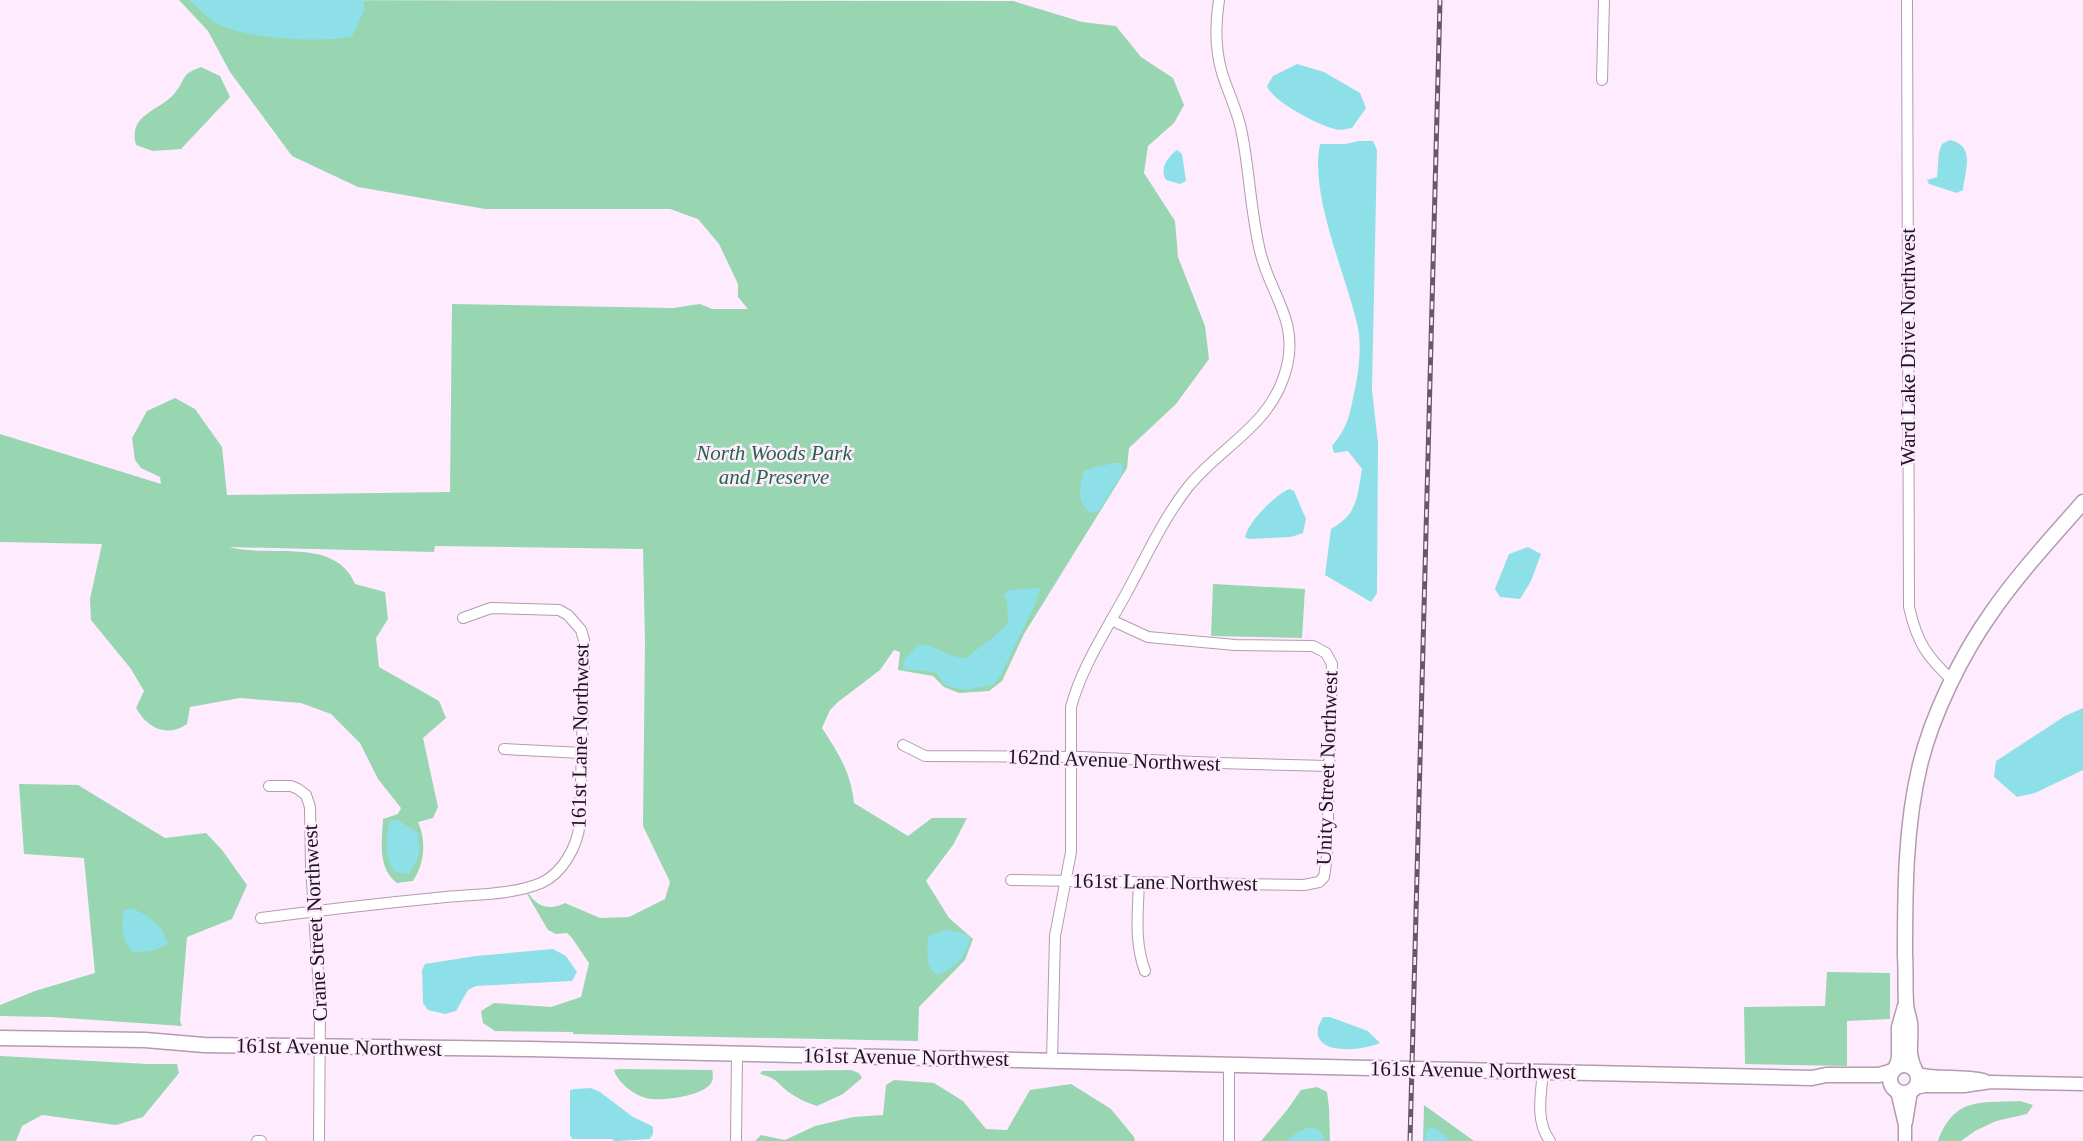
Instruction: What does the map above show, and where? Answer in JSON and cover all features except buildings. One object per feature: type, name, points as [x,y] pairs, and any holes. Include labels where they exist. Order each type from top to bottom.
[{"type":"main road","points":[[1906,1005],[1899,1027],[1899,1058],[1890,1080],[1908,1084],[1910,1025],[1906,1005],[1907,871],[1912,807],[1920,764],[1930,732],[1966,651],[1992,611],[2031,561],[2083,502]]},
{"type":"main road","name":"161st Avenue Northwest","points":[[0,1038],[145,1040],[204,1045],[1543,1071],[1812,1078],[1829,1083],[1908,1084],[1905,1065],[1879,1075],[1826,1074],[1812,1078]]},
{"type":"street","points":[[1052,1060],[1055,936],[1070,852],[1070,757],[1074,696],[1089,661],[1167,519],[1189,486],[1267,412],[1280,390],[1288,364],[1289,337],[1284,310],[1262,258],[1255,230],[1241,129],[1218,57],[1216,33],[1219,0]]},
{"type":"street","points":[[1602,80],[1604,0]]},
{"type":"street","name":"Ward Lake Drive Northwest","points":[[1907,0],[1909,607],[1922,647],[1953,681]]},
{"type":"street","name":"161st Lane Northwest","points":[[261,918],[513,891],[541,883],[567,860],[577,839],[580,823],[584,640],[581,630],[559,610],[491,608],[463,618]]},
{"type":"street","name":"Unity Street Northwest","points":[[1111,620],[1148,637],[1235,645],[1312,646],[1326,653],[1332,664],[1327,856],[1324,877],[1319,881]]},
{"type":"street","name":"162nd Avenue Northwest","points":[[903,745],[925,756],[1070,757],[1328,766]]},
{"type":"street","points":[[504,749],[582,752]]},
{"type":"street","name":"Crane Street Northwest","points":[[269,786],[291,786],[303,792],[310,807],[311,867],[319,968],[319,1141]]},
{"type":"street","name":"161st Lane Northwest","points":[[1011,880],[1304,885],[1319,881]]},
{"type":"street","points":[[1139,882],[1137,941],[1145,971]]},
{"type":"street","points":[[737,1054],[737,1141]]},
{"type":"street","points":[[1229,1065],[1229,1141]]},
{"type":"street","points":[[1543,1071],[1541,1122],[1550,1141]]},
{"type":"street","points":[[1905,1141],[1908,1084],[1931,1077],[1965,1076],[1991,1082],[2083,1084]]},
{"type":"green space","name":"North Woods Park and Preserve","points":[[179,0],[1013,1],[1082,22],[1116,26],[1141,57],[1173,78],[1184,105],[1174,123],[1148,146],[1144,173],[1175,221],[1178,257],[1205,326],[1209,359],[1176,404],[1129,448],[1127,468],[1024,634],[1002,681],[989,691],[959,693],[944,687],[933,676],[898,670],[900,652],[894,650],[880,670],[830,710],[822,728],[843,764],[854,803],[908,836],[932,818],[967,818],[953,845],[926,881],[949,918],[973,939],[965,960],[919,1007],[918,1041],[495,1031],[483,1023],[481,1011],[494,1003],[551,1007],[581,997],[589,963],[567,933],[556,934],[548,930],[527,894],[545,906],[555,907],[565,903],[600,918],[629,917],[665,899],[670,882],[643,826],[643,549],[435,546],[434,552],[229,547],[317,554],[346,569],[355,584],[385,592],[388,619],[376,638],[379,667],[439,701],[446,718],[423,738],[438,807],[433,818],[418,822],[423,845],[417,874],[413,881],[397,883],[386,870],[382,854],[382,836],[383,819],[398,814],[401,808],[378,779],[360,743],[331,714],[301,703],[240,698],[190,707],[187,724],[180,728],[165,730],[152,726],[136,708],[144,691],[131,669],[91,620],[90,599],[102,544],[0,542],[0,434],[161,484],[160,477],[141,468],[135,460],[132,438],[147,411],[175,398],[195,409],[222,447],[227,495],[450,492],[452,304],[673,308],[700,304],[712,309],[748,309],[738,297],[738,284],[719,244],[698,219],[670,209],[485,209],[358,187],[292,156],[230,72],[208,31]]},
{"type":"green space","points":[[201,67],[220,76],[230,97],[181,149],[153,151],[136,145],[136,126],[140,120],[174,94],[186,75]]},
{"type":"green space","points":[[1213,584],[1305,589],[1302,638],[1211,636]]},
{"type":"green space","points":[[19,784],[78,785],[165,838],[206,833],[247,885],[232,919],[187,937],[180,1021],[182,1026],[0,1016],[0,1005],[95,973],[84,858],[24,854]]},
{"type":"green space","points":[[1827,972],[1890,973],[1890,1019],[1847,1021],[1847,1066],[1745,1064],[1744,1007],[1825,1006]]},
{"type":"green space","points":[[0,1056],[177,1064],[179,1073],[143,1117],[116,1125],[42,1115],[22,1126],[16,1141],[0,1141]]},
{"type":"green space","points":[[614,1070],[712,1070],[713,1079],[702,1091],[693,1094],[653,1099],[631,1091],[616,1075]]},
{"type":"green space","points":[[851,1070],[859,1073],[862,1078],[843,1094],[817,1106],[760,1074],[762,1071]]},
{"type":"green space","points":[[894,1080],[934,1083],[963,1101],[986,1129],[1007,1130],[1030,1090],[1071,1084],[1111,1109],[1135,1141],[755,1141],[761,1135],[785,1140],[815,1126],[853,1117],[883,1115],[886,1085]]},
{"type":"green space","points":[[1317,1087],[1327,1092],[1330,1141],[1261,1141],[1301,1090]]},
{"type":"green space","points":[[2020,1101],[2033,1105],[2027,1114],[1996,1121],[1961,1141],[1938,1141],[1952,1116],[1970,1105]]},
{"type":"green space","points":[[1424,1105],[1474,1141],[1423,1141]]},
{"type":"water","points":[[189,0],[364,0],[364,11],[352,36],[323,39],[284,38],[230,29],[214,22]]},
{"type":"water","points":[[1297,64],[1324,72],[1360,93],[1366,108],[1352,128],[1337,130],[1318,123],[1296,112],[1271,92],[1267,86],[1273,76]]},
{"type":"water","points":[[1950,140],[1963,148],[1967,160],[1963,190],[1957,193],[1929,184],[1927,180],[1937,177],[1939,152],[1942,144]]},
{"type":"water","points":[[1373,141],[1377,150],[1372,390],[1378,443],[1377,593],[1371,602],[1325,575],[1331,529],[1347,517],[1355,504],[1362,469],[1348,451],[1334,453],[1332,446],[1344,429],[1350,412],[1360,345],[1353,307],[1324,211],[1318,165],[1320,144]]},
{"type":"water","points":[[1177,150],[1182,154],[1186,181],[1180,184],[1166,180],[1164,176],[1168,159]]},
{"type":"water","points":[[1121,463],[1121,476],[1099,511],[1092,513],[1081,500],[1080,489],[1084,471]]},
{"type":"water","points":[[1289,489],[1294,491],[1306,519],[1303,533],[1291,537],[1245,537],[1251,524],[1263,510]]},
{"type":"water","points":[[1528,547],[1541,554],[1531,581],[1520,599],[1500,597],[1495,589],[1509,554]]},
{"type":"water","points":[[1040,588],[1001,675],[993,685],[964,690],[945,685],[935,672],[903,669],[904,660],[919,644],[966,658],[1008,623],[1004,596],[1009,590]]},
{"type":"water","points":[[2083,708],[2083,770],[2035,793],[2017,797],[1994,777],[1996,761],[2065,716]]},
{"type":"water","points":[[394,820],[418,833],[419,855],[409,874],[395,872],[389,861],[389,822]]},
{"type":"water","points":[[134,909],[156,923],[168,944],[152,951],[133,952],[124,938],[122,922],[123,910]]},
{"type":"water","points":[[945,930],[970,937],[960,960],[938,975],[929,963],[928,936]]},
{"type":"water","points":[[553,949],[566,956],[577,972],[572,981],[476,986],[468,990],[456,1011],[445,1014],[428,1010],[423,1003],[422,970],[425,964]]},
{"type":"water","points":[[1323,1017],[1368,1031],[1380,1043],[1352,1049],[1323,1044],[1318,1028]]},
{"type":"water","points":[[591,1088],[633,1117],[653,1127],[650,1139],[572,1139],[570,1090]]},
{"type":"water","points":[[1432,1126],[1449,1141],[1425,1141],[1426,1131]]},
{"type":"water","points":[[1308,1128],[1319,1130],[1324,1141],[1287,1141],[1297,1132]]},
{"type":"railway","points":[[1410,1141],[1440,0]]}]
